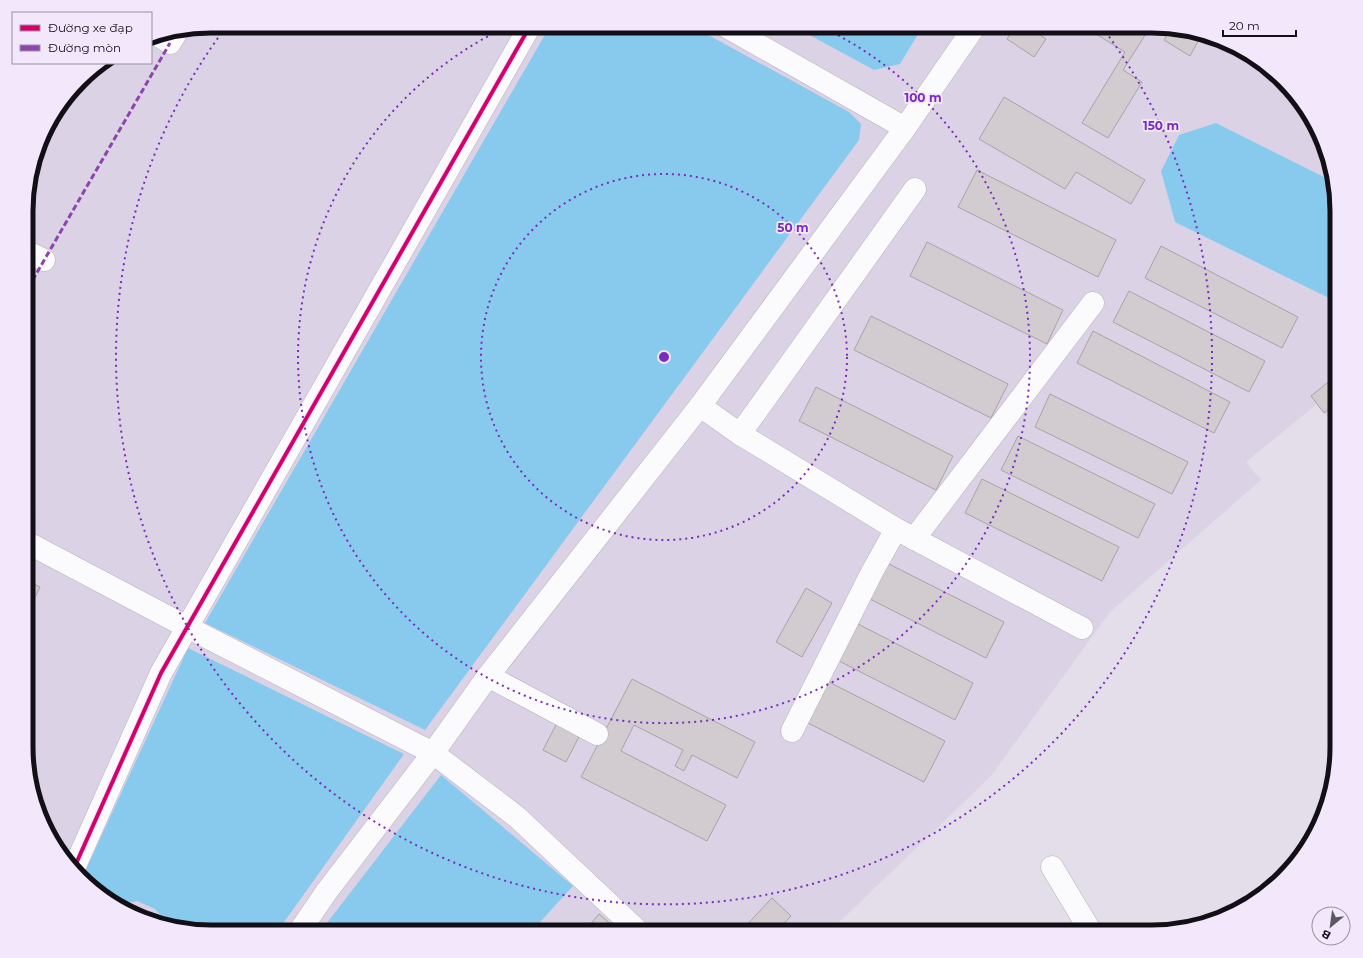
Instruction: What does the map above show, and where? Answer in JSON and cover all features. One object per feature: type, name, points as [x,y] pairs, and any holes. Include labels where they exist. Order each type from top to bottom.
[{"type":"street","points":[[76,863],[161,673],[526,33]]},
{"type":"street","points":[[742,33],[905,128]]},
{"type":"street","points":[[304,925],[327,891],[433,754],[488,676],[700,406],[905,128],[970,33]]},
{"type":"street","points":[[740,434],[915,189]]},
{"type":"street","points":[[792,731],[872,572],[905,534],[1093,303]]},
{"type":"street","points":[[700,406],[740,434],[905,534],[1082,628]]},
{"type":"street","points":[[33,546],[433,754],[517,817],[632,925]]},
{"type":"street","points":[[488,676],[597,734]]},
{"type":"street","points":[[1052,867],[1087,925]]},
{"type":"shaded area","points":[[200,33],[1163,33],[1186,36],[1209,42],[1231,51],[1251,63],[1278,85],[1300,112],[1312,132],[1321,154],[1327,177],[1330,200],[1330,419],[1317,404],[1246,462],[1261,480],[1110,612],[991,776],[836,925],[200,925],[177,922],[154,916],[132,907],[112,895],[94,881],[77,864],[63,846],[51,826],[42,804],[36,781],[33,758],[33,200],[39,165],[51,132],[63,112],[85,85],[111,64],[152,64],[152,46],[171,56],[183,35]]},
{"type":"water","points":[[546,33],[705,33],[849,112],[861,124],[859,140],[425,730],[205,623]]},
{"type":"water","points":[[806,33],[919,33],[900,64],[874,70]]},
{"type":"water","points":[[1216,123],[1327,179],[1330,200],[1330,299],[1175,222],[1161,171],[1179,135]]},
{"type":"water","points":[[188,648],[404,754],[282,925],[200,925],[165,919],[155,909],[137,901],[126,904],[112,895],[85,873]]},
{"type":"water","points":[[441,775],[573,886],[537,925],[325,925]]},
{"type":"building","points":[[1011,33],[1037,33],[1046,39],[1034,57],[1007,39]]},
{"type":"building","points":[[1094,33],[1146,33],[1123,70],[1142,82],[1108,138],[1082,123],[1125,52]]},
{"type":"building","points":[[1168,34],[1199,39],[1190,56],[1164,40]]},
{"type":"building","points":[[1004,97],[1145,180],[1131,204],[1076,172],[1065,189],[979,139]]},
{"type":"building","points":[[977,170],[1116,240],[1098,277],[958,207]]},
{"type":"building","points":[[927,242],[1063,310],[1047,344],[910,276]]},
{"type":"building","points":[[1161,246],[1298,317],[1282,348],[1145,278]]},
{"type":"building","points":[[1129,291],[1265,361],[1249,392],[1113,322]]},
{"type":"building","points":[[871,316],[1008,384],[991,418],[854,350]]},
{"type":"building","points":[[1093,331],[1230,402],[1214,433],[1077,363]]},
{"type":"building","points":[[1330,381],[1330,408],[1324,413],[1311,396]]},
{"type":"building","points":[[816,387],[953,456],[936,490],[799,421]]},
{"type":"building","points":[[1050,394],[1188,462],[1172,494],[1035,427]]},
{"type":"building","points":[[1018,436],[1155,504],[1138,538],[1001,470]]},
{"type":"building","points":[[982,479],[1119,547],[1102,581],[965,513]]},
{"type":"building","points":[[887,563],[1004,622],[986,658],[868,598]]},
{"type":"building","points":[[33,584],[40,587],[33,601]]},
{"type":"building","points":[[806,588],[832,603],[802,657],[776,642]]},
{"type":"building","points":[[856,623],[973,683],[955,720],[837,660]]},
{"type":"building","points":[[632,679],[755,742],[737,778],[692,755],[684,771],[675,766],[683,750],[634,725],[621,751],[726,805],[707,841],[581,777]]},
{"type":"building","points":[[827,681],[945,741],[924,782],[806,722]]},
{"type":"building","points":[[558,721],[581,733],[566,762],[543,750]]},
{"type":"building","points":[[772,898],[791,916],[783,925],[747,925]]},
{"type":"building","points":[[599,914],[612,925],[590,925]]},
{"type":"marked path","points":[[33,279],[170,43]]},
{"type":"cycle path","points":[[76,863],[161,673],[526,33]]}]
